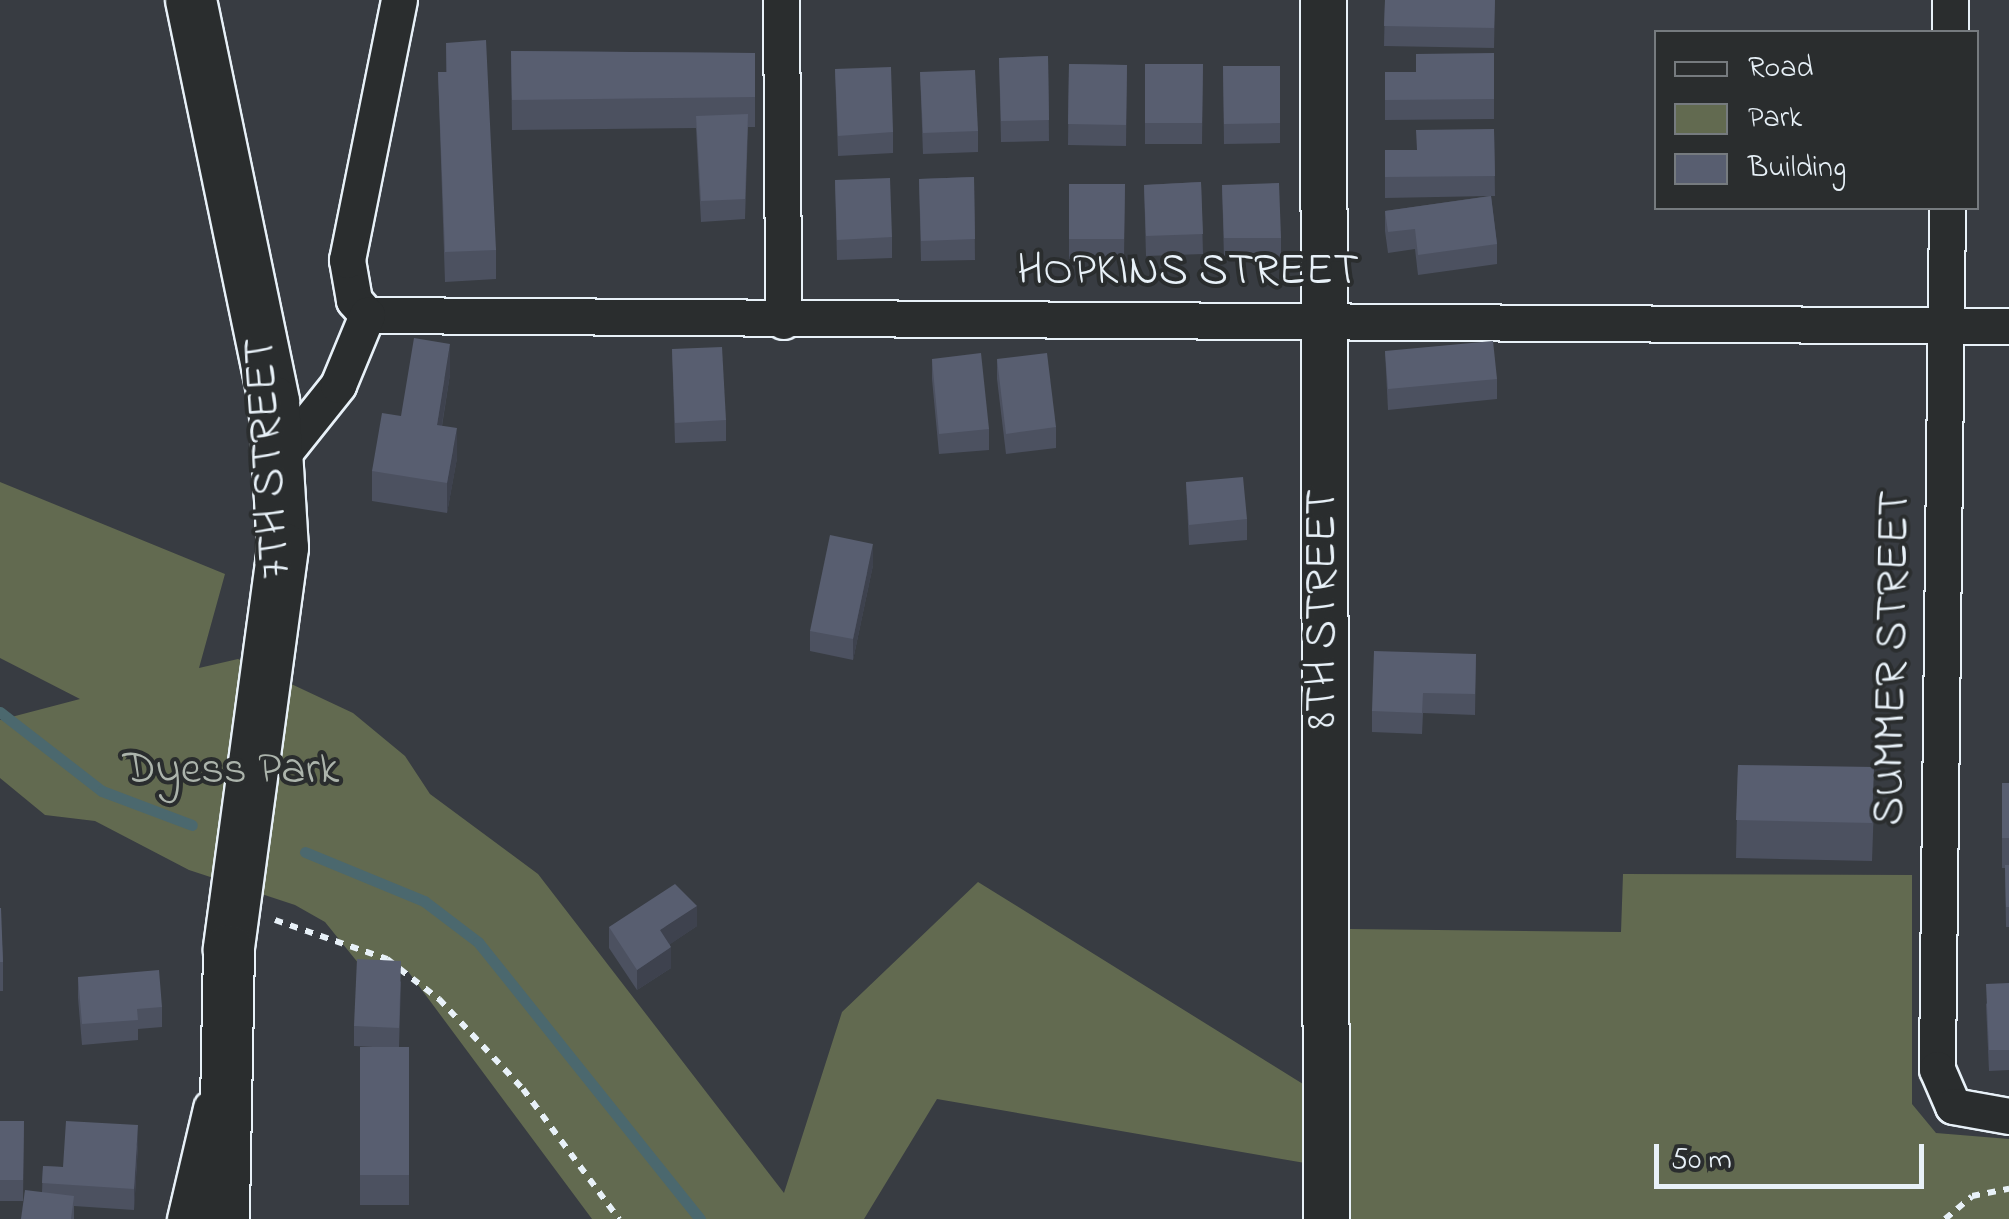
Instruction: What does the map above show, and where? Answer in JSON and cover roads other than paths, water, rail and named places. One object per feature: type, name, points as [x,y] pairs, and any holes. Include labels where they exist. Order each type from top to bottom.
[{"type":"main road","name":"7TH STREET","points":[[191,0],[260,318],[279,458],[280,607],[234,908],[223,1057],[224,1219]]},
{"type":"street","points":[[279,458],[338,385],[367,315],[354,300],[347,260],[398,0]]},
{"type":"street","points":[[781,0],[782,320]]},
{"type":"street","name":"8TH STREET","points":[[1323,0],[1326,1219]]},
{"type":"street","points":[[1950,0],[1950,30]]},
{"type":"street","name":"SUMMER STREET","points":[[1947,210],[1937,1069],[1952,1106],[2009,1116]]},
{"type":"street","name":"HOPKINS STREET","points":[[367,315],[2009,326]]},
{"type":"street","points":[[184,1219],[223,1057]]},
{"type":"waterway","points":[[0,712],[102,791],[192,825]]},
{"type":"waterway","points":[[305,852],[424,901],[478,942],[700,1219]]},
{"type":"park label","name":"Dyess Park","points":[[231,772]]}]
